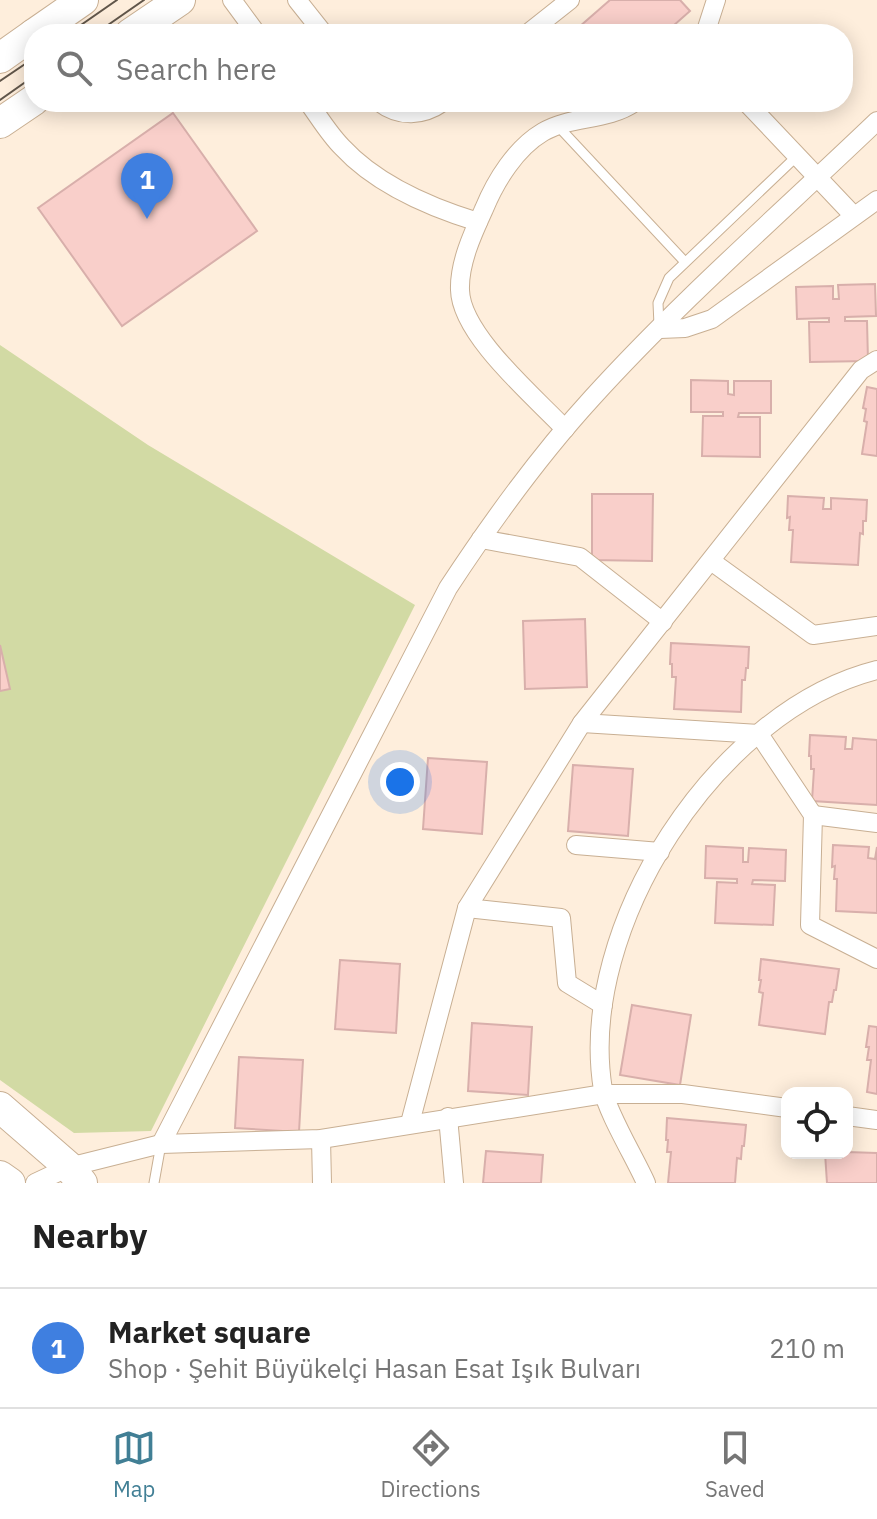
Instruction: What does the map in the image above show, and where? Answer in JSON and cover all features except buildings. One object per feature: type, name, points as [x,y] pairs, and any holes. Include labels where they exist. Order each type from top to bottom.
[{"type":"main road","points":[[48,24],[83,0]]},
{"type":"main road","points":[[145,24],[180,0]]},
{"type":"main road","points":[[0,58],[24,41]]},
{"type":"main road","points":[[0,123],[24,107]]},
{"type":"main road","points":[[0,1107],[76,1175]]},
{"type":"main road","points":[[0,1176],[10,1183]]},
{"type":"street","points":[[232,0],[250,24]]},
{"type":"street","points":[[540,24],[570,0]]},
{"type":"street","points":[[708,24],[716,0]]},
{"type":"street","points":[[300,1],[317,24]]},
{"type":"street","points":[[315,112],[341,147],[385,181],[430,206],[478,222]]},
{"type":"street","points":[[397,112],[420,112]]},
{"type":"street","points":[[565,429],[478,336],[461,303],[461,277],[478,222],[498,180],[520,151],[542,132],[557,125],[604,117],[614,112]]},
{"type":"street","points":[[755,112],[854,216]]},
{"type":"street","points":[[161,1144],[448,588],[481,539],[565,429],[620,368],[877,121]]},
{"type":"street","points":[[660,329],[685,328],[712,319],[877,200]]},
{"type":"street","points":[[410,1123],[467,908],[582,723],[861,370],[877,360]]},
{"type":"street","points":[[481,539],[580,557],[663,622]]},
{"type":"street","points":[[711,561],[813,635],[877,626]]},
{"type":"street","points":[[646,1183],[604,1094],[600,1043],[603,1005],[619,941],[635,901],[660,852],[701,792],[759,734],[830,687],[877,670]]},
{"type":"street","points":[[582,723],[759,734]]},
{"type":"street","points":[[759,734],[813,815],[810,925],[877,959]]},
{"type":"street","points":[[813,815],[877,823]]},
{"type":"street","points":[[576,845],[660,852]]},
{"type":"street","points":[[467,908],[561,918],[567,983],[603,1005]]},
{"type":"street","points":[[35,1183],[76,1175],[161,1144],[321,1139],[604,1094],[683,1094],[781,1107]]},
{"type":"street","points":[[448,1117],[454,1183]]},
{"type":"street","points":[[853,1117],[877,1120]]},
{"type":"street","points":[[321,1139],[322,1183]]},
{"type":"lane","points":[[557,125],[685,262]]},
{"type":"lane","points":[[660,329],[657,311],[660,294],[669,278],[797,156]]},
{"type":"lane","points":[[154,1183],[161,1144]]},
{"type":"green space","points":[[0,345],[148,445],[415,605],[151,1131],[74,1133],[0,1080]]},
{"type":"tram line","points":[[82,24],[117,0]]},
{"type":"tram line","points":[[109,24],[144,0]]},
{"type":"tram line","points":[[0,81],[24,65]]},
{"type":"tram line","points":[[0,100],[24,83]]},
{"type":"place","name":"Market square","points":[[147,219]]}]
